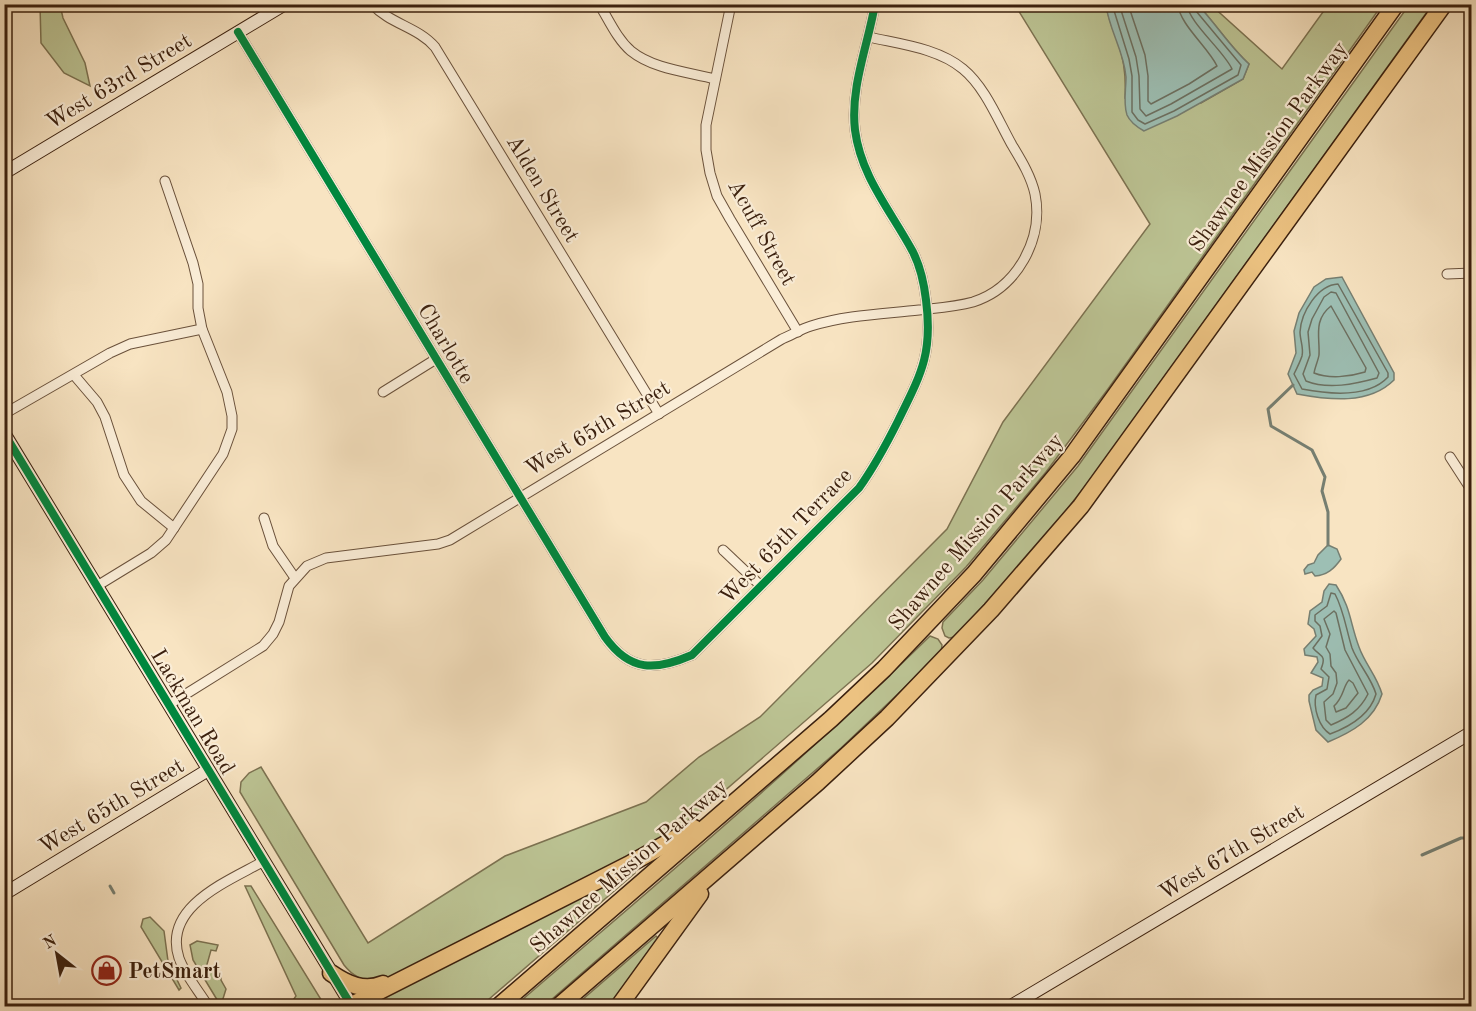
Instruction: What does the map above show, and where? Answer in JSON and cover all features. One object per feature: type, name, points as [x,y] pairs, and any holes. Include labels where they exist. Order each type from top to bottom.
[{"type":"highway","name":"Shawnee Mission Parkway","points":[[499,1006],[831,719],[884,669],[974,574],[1072,456],[1396,4]]},
{"type":"highway","points":[[559,1006],[818,782],[887,718],[992,610],[1081,506],[1443,4]]},
{"type":"highway","points":[[351,1006],[628,865],[726,810]]},
{"type":"highway","points":[[619,1006],[718,869]]},
{"type":"highway","points":[[331,973],[352,985],[370,988],[423,969]]},
{"type":"street","name":"West 63rd Street","points":[[4,173],[285,4]]},
{"type":"street","name":"Alden Street","points":[[372,4],[388,18],[428,39],[435,48],[659,414]]},
{"type":"street","points":[[599,4],[620,39],[643,59],[715,79]]},
{"type":"street","name":"Acuff Street","points":[[731,4],[706,125],[706,150],[710,173],[717,196],[798,332]]},
{"type":"street","name":"West 65th Terrace","points":[[635,663],[650,666],[669,665],[692,655],[859,488],[874,467],[922,369],[929,331],[921,271],[867,175],[855,130],[856,90],[875,4]]},
{"type":"street","name":"Charlotte","points":[[238,32],[605,637],[623,657],[635,663]]},
{"type":"street","points":[[869,37],[938,55],[962,68],[973,78],[1021,161],[1035,193],[1037,210],[1034,237],[1022,263],[1010,279],[989,295],[959,305],[927,309]]},
{"type":"street","points":[[97,586],[151,554],[166,540],[224,454],[232,429],[227,392],[202,329],[198,284],[193,263],[165,181]]},
{"type":"street","points":[[1447,274],[1472,273]]},
{"type":"street","name":"West 65th Street","points":[[170,704],[263,646],[279,622],[289,586],[307,566],[326,558],[438,544],[450,540],[782,339],[828,321],[927,309]]},
{"type":"street","points":[[4,414],[110,352],[130,344],[202,329]]},
{"type":"street","name":"Charlotte","points":[[383,392],[436,359]]},
{"type":"street","points":[[74,375],[97,402],[105,417],[124,475],[141,501],[174,528]]},
{"type":"street","name":"Lackman Road","points":[[4,434],[170,704],[351,1006]]},
{"type":"street","points":[[1450,457],[1472,491]]},
{"type":"street","points":[[264,518],[273,546],[295,579]]},
{"type":"street","points":[[723,550],[761,586]]},
{"type":"street","name":"West 67th Street","points":[[1011,1006],[1472,732]]},
{"type":"street","name":"West 65th Street","points":[[4,894],[208,770]]},
{"type":"street","points":[[208,1006],[179,958],[178,938],[182,919],[194,903],[264,861]]},
{"type":"green space","points":[[40,5],[60,5],[63,18],[85,63],[90,86],[64,73],[41,43]]},
{"type":"green space","points":[[1015,5],[1106,5],[1123,59],[1125,98],[1201,103],[1243,79],[1249,64],[1198,5],[1211,5],[1282,69],[1328,5],[1382,5],[1108,389],[1046,472],[966,567],[872,663],[699,813],[654,843],[386,980],[368,981],[353,974],[344,965],[240,792],[241,782],[249,773],[261,767],[368,943],[505,856],[646,802],[699,757],[760,717],[947,529],[1003,422],[1150,224]]},
{"type":"green space","points":[[1409,5],[1432,5],[1093,476],[1046,536],[955,637],[945,636],[942,628],[943,622],[983,580],[1078,466]]},
{"type":"green space","points":[[930,636],[938,639],[942,645],[941,653],[841,748],[544,1006],[515,1006],[778,778]]},
{"type":"green space","points":[[630,867],[635,873],[481,1006],[371,1006],[371,1004]]},
{"type":"green space","points":[[245,886],[251,886],[325,1006],[289,1006],[296,996]]},
{"type":"green space","points":[[150,917],[164,931],[168,961],[181,988],[179,990],[141,927],[143,919]]},
{"type":"green space","points":[[656,936],[659,939],[613,1006],[575,1006]]},
{"type":"green space","points":[[197,941],[218,945],[216,951],[211,950],[206,968],[221,972],[221,980],[226,989],[222,1002],[219,1003],[193,960],[190,945]]},
{"type":"water","points":[[1106,5],[1198,5],[1249,64],[1243,79],[1177,116],[1144,131],[1127,115],[1125,67]]},
{"type":"water","points":[[1342,277],[1394,373],[1394,380],[1373,394],[1348,399],[1297,394],[1288,374],[1296,353],[1294,331],[1299,313],[1314,287],[1326,279]]},
{"type":"water","points":[[1328,545],[1337,549],[1341,559],[1338,563],[1323,574],[1315,576],[1312,572],[1305,574],[1304,570],[1308,565],[1314,563]]},
{"type":"water","points":[[1329,584],[1336,585],[1345,601],[1359,647],[1382,694],[1368,718],[1345,734],[1328,742],[1316,730],[1309,701],[1309,695],[1313,690],[1322,686],[1323,678],[1311,673],[1318,662],[1317,657],[1305,655],[1304,649],[1316,636],[1314,629],[1308,624],[1310,611],[1322,602],[1324,591]]},
{"type":"waterway","points":[[1293,385],[1268,409],[1271,426],[1312,450],[1325,477],[1322,491],[1328,512],[1328,545]]},
{"type":"waterway","points":[[1422,855],[1461,838],[1472,838]]},
{"type":"waterway","points":[[110,886],[114,893]]},
{"type":"cycle path","points":[[238,32],[605,637],[624,657],[644,665],[655,666],[692,655],[859,488],[875,464],[919,376],[928,335],[928,319],[920,270],[913,252],[870,178],[858,147],[855,130],[857,82],[875,4]]},
{"type":"cycle path","points":[[4,433],[351,1005]]},
{"type":"place","name":"PetSmart","points":[[107,970]]}]
